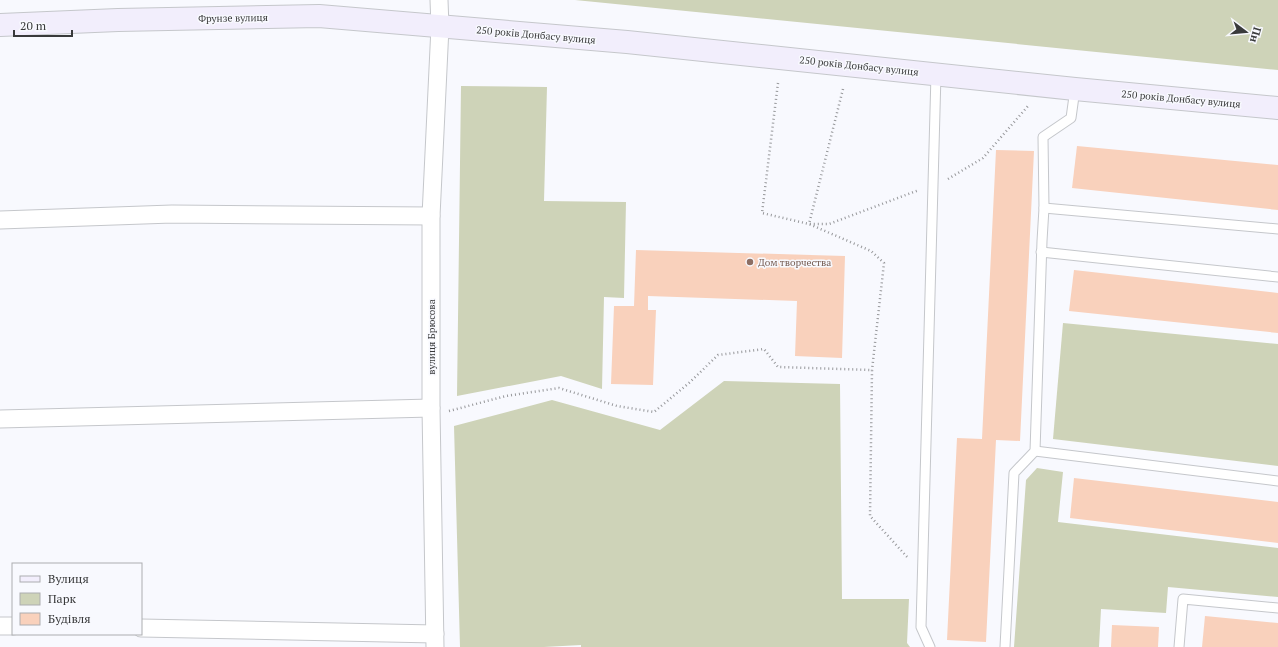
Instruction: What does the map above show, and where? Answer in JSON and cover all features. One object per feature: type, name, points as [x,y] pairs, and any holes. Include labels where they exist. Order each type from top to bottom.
[{"type":"street","points":[[439,0],[440,27]]},
{"type":"street","name":"Фрунзе вулиця","points":[[0,26],[118,20],[319,16],[440,27]]},
{"type":"street","name":"250 років Донбасу вулиця","points":[[440,27],[627,42],[1278,108]]},
{"type":"street","name":"вулиця Брюсова","points":[[434,640],[431,412],[431,216],[440,27]]},
{"type":"street","points":[[0,220],[172,214],[431,216]]},
{"type":"street","points":[[0,419],[431,412]]},
{"type":"street","points":[[0,626],[12,626]]},
{"type":"street","points":[[142,628],[434,640]]},
{"type":"lane","points":[[930,647],[921,628],[936,74]]},
{"type":"lane","points":[[1005,647],[1014,473],[1035,450],[1041,252],[1044,208],[1043,137],[1071,118],[1075,88]]},
{"type":"lane","points":[[1044,208],[1278,229]]},
{"type":"lane","points":[[1041,252],[1278,277]]},
{"type":"lane","points":[[1035,450],[1278,481]]},
{"type":"lane","points":[[1180,647],[1183,599],[1278,608]]},
{"type":"path","points":[[778,83],[762,213],[809,224],[871,251],[884,263],[872,370],[870,516],[923,574]]},
{"type":"path","points":[[809,224],[843,89]]},
{"type":"path","points":[[809,224],[829,224],[949,178],[983,158],[1028,106]]},
{"type":"path","points":[[431,412],[506,396],[559,388],[617,406],[654,412],[689,383],[718,355],[764,349],[778,367],[872,370]]},
{"type":"green space","points":[[575,0],[1278,0],[1278,70]]},
{"type":"green space","points":[[461,86],[547,87],[544,201],[626,202],[624,298],[604,297],[602,389],[561,376],[457,396]]},
{"type":"green space","points":[[1063,323],[1278,344],[1278,466],[1053,439]]},
{"type":"green space","points":[[724,381],[840,384],[842,599],[909,599],[907,643],[910,647],[581,647],[581,645],[544,647],[460,647],[454,426],[552,400],[660,430]]},
{"type":"green space","points":[[1037,468],[1063,472],[1058,522],[1278,548],[1278,597],[1168,587],[1166,613],[1101,609],[1099,647],[1014,647],[1026,480]]},
{"type":"building","points":[[1077,146],[1278,165],[1278,210],[1072,188]]},
{"type":"building","points":[[996,150],[1034,151],[1020,441],[996,440],[986,642],[947,640],[957,438],[982,439]]},
{"type":"building","points":[[636,250],[845,256],[842,358],[795,356],[797,301],[648,296],[648,310],[656,310],[653,385],[611,384],[614,306],[634,306]]},
{"type":"building","points":[[1074,270],[1278,293],[1278,333],[1069,311]]},
{"type":"building","points":[[1074,478],[1278,502],[1278,543],[1070,518]]},
{"type":"building","points":[[1205,616],[1278,623],[1278,647],[1202,647]]},
{"type":"building","points":[[1112,625],[1159,627],[1158,647],[1111,647]]},
{"type":"place","name":"Дом творчества","points":[[750,262]]}]
